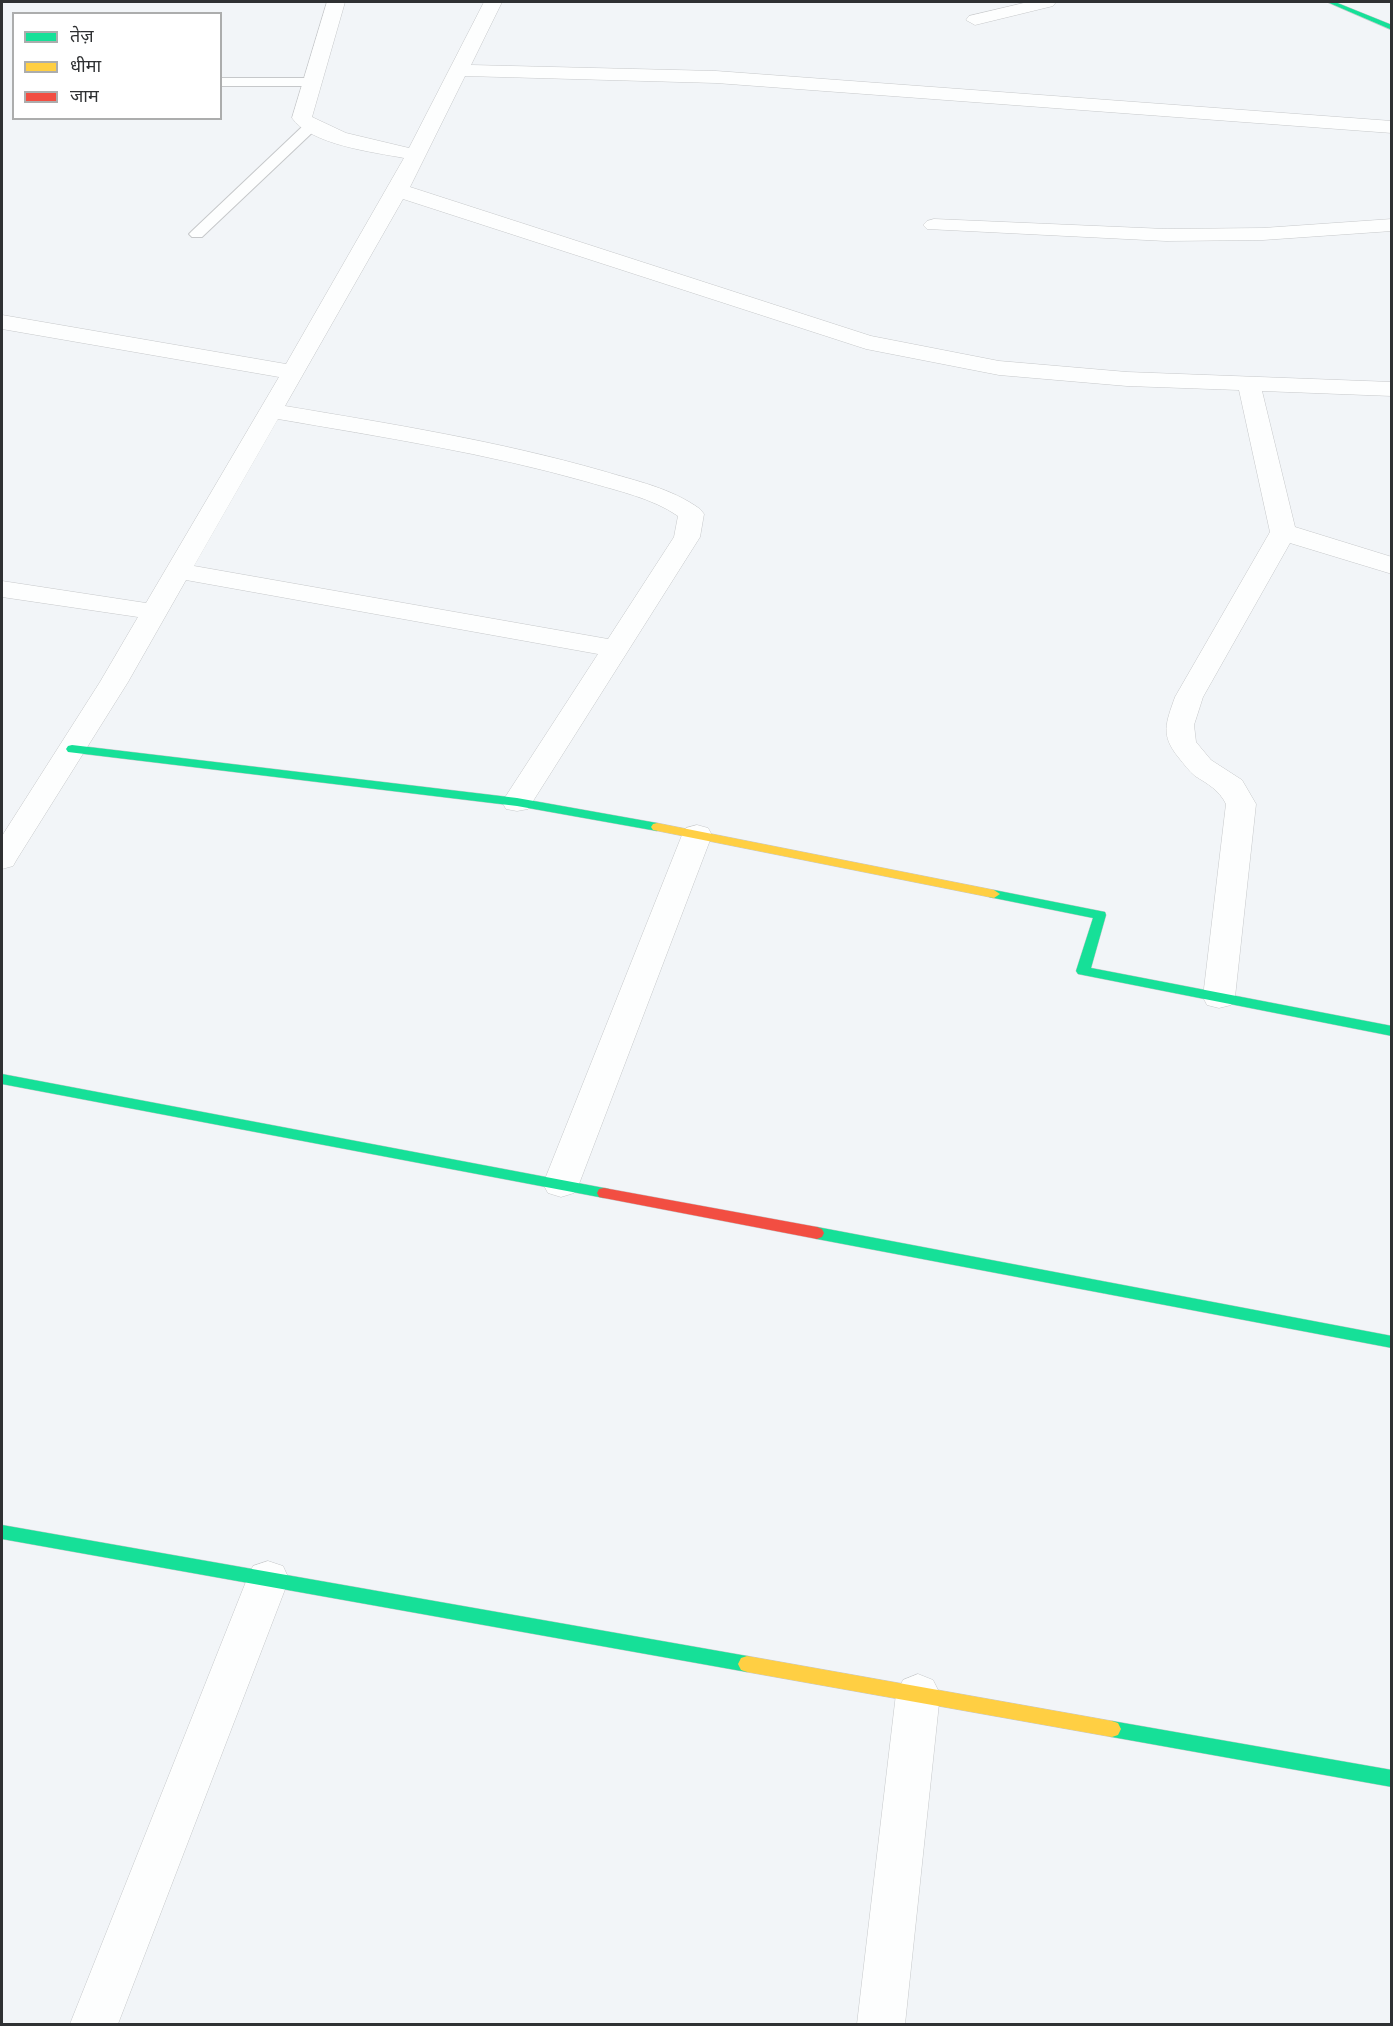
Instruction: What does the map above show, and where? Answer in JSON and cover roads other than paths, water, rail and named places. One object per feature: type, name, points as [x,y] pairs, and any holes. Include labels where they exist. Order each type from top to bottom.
[{"type":"street","points":[[336,2],[302,118],[310,127],[416,155]]},
{"type":"street","points":[[2,859],[155,612],[398,190],[493,2]]},
{"type":"street","points":[[975,20],[1047,2]]},
{"type":"street","points":[[1330,2],[1392,28]]},
{"type":"street","points":[[458,70],[716,77],[1392,126]]},
{"type":"street","points":[[398,190],[866,342],[999,368],[1127,379],[1392,389]]},
{"type":"street","points":[[934,225],[1166,235],[1263,234],[1392,225]]},
{"type":"street","points":[[2,322],[293,372]]},
{"type":"street","points":[[1219,997],[1241,804],[1232,787],[1201,766],[1182,743],[1180,725],[1189,697],[1284,532],[1249,384]]},
{"type":"street","points":[[271,411],[508,453],[560,465],[674,501],[691,514],[687,537],[517,802]]},
{"type":"street","points":[[1284,532],[1392,566]]},
{"type":"street","points":[[179,571],[615,649]]},
{"type":"street","points":[[2,589],[155,612]]},
{"type":"street","points":[[72,749],[517,802],[697,835],[1100,915],[1083,971],[1392,1031]]},
{"type":"street","points":[[561,1184],[697,835]]},
{"type":"street","points":[[2,1079],[1392,1342]]},
{"type":"street","points":[[2,1532],[1392,1779]]},
{"type":"street","points":[[94,2025],[268,1579]]},
{"type":"street","points":[[881,2025],[918,1694]]},
{"type":"lane","points":[[222,82],[311,82]]},
{"type":"lane","points":[[197,234],[310,127]]}]
